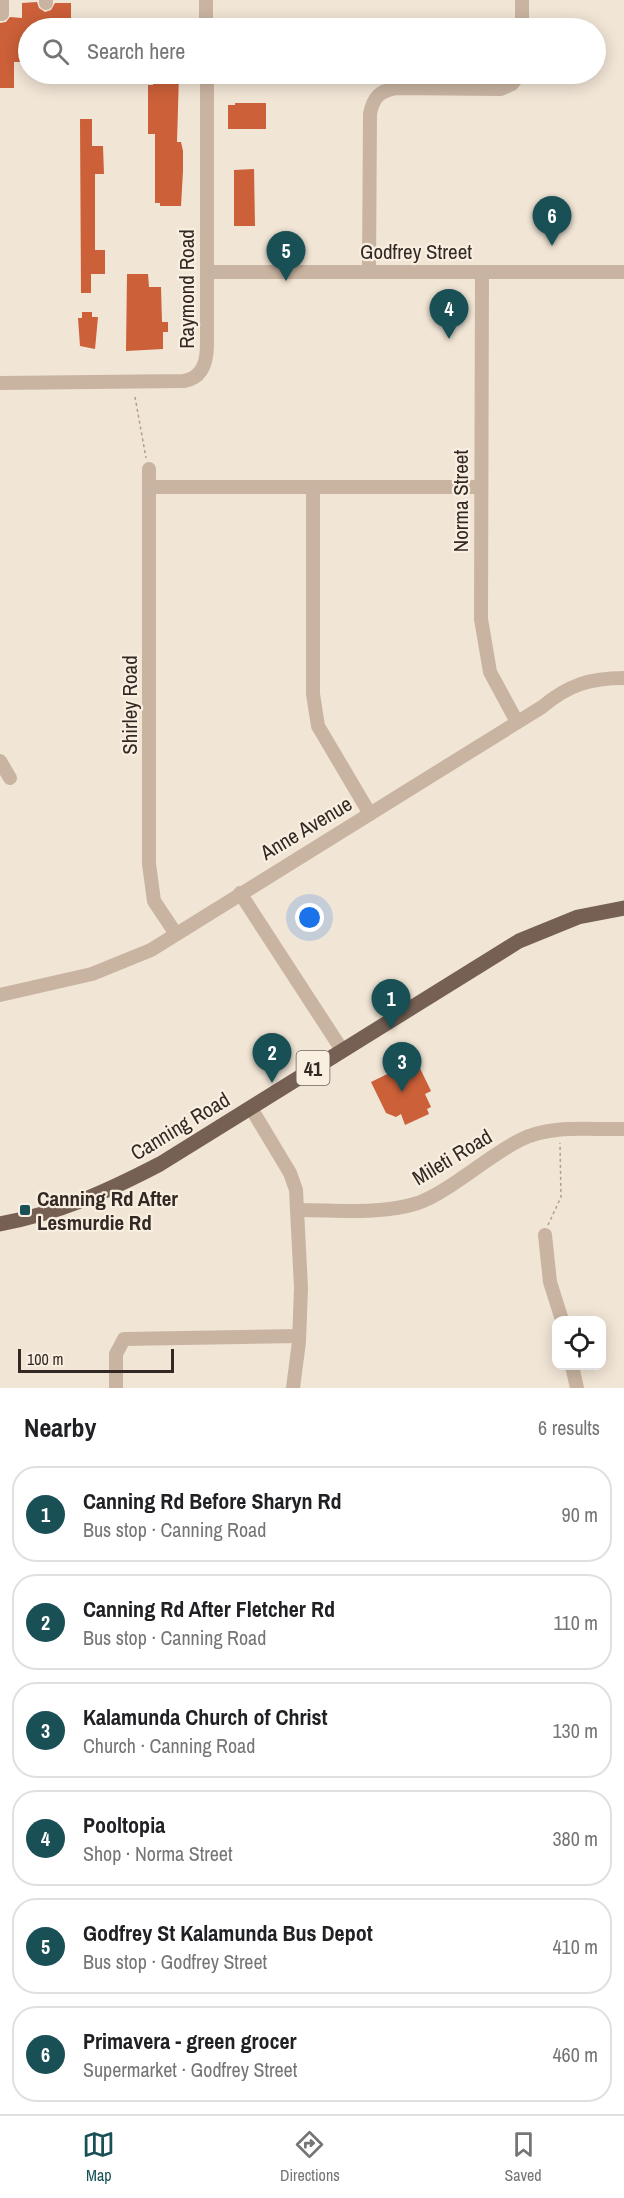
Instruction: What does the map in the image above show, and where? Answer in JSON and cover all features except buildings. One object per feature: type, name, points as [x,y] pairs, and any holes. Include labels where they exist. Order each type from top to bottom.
[{"type":"main road","name":"Canning Road","points":[[0,1224],[34,1217],[100,1195],[160,1164],[519,941],[578,917],[624,908]]},
{"type":"street","points":[[206,0],[206,18]]},
{"type":"street","points":[[522,0],[522,18]]},
{"type":"street","name":"Raymond Road","points":[[0,383],[179,381],[193,378],[203,367],[207,357],[207,84]]},
{"type":"street","points":[[369,272],[370,114],[375,98],[386,90],[396,88],[501,88],[512,84]]},
{"type":"street","name":"Godfrey Street","points":[[207,272],[624,272]]},
{"type":"street","name":"Norma Street","points":[[482,272],[481,619],[490,672],[517,722]]},
{"type":"street","name":"Shirley Road","points":[[149,469],[151,486],[149,864],[154,901],[176,934]]},
{"type":"street","points":[[151,486],[481,486]]},
{"type":"street","points":[[313,486],[313,694],[318,726],[370,814]]},
{"type":"street","name":"Anne Avenue","points":[[0,995],[92,974],[151,950],[517,722],[557,694],[581,682],[624,678]]},
{"type":"street","points":[[0,761],[10,777]]},
{"type":"street","points":[[240,893],[342,1050]]},
{"type":"street","points":[[251,1108],[290,1173],[296,1190],[299,1210],[299,1336],[293,1388]]},
{"type":"street","name":"Mileti Road","points":[[299,1210],[384,1210],[422,1202],[521,1139],[560,1130],[624,1129]]},
{"type":"street","points":[[545,1235],[550,1282],[561,1316]]},
{"type":"street","points":[[116,1388],[116,1354],[124,1339],[299,1336]]},
{"type":"street","points":[[573,1370],[577,1388]]},
{"type":"path","points":[[135,397],[137,417],[149,469]]},
{"type":"path","points":[[545,1235],[550,1217],[561,1197],[560,1130]]},
{"type":"place","name":"Primavera - green grocer","points":[[552,246]]},
{"type":"place","name":"Godfrey St Kalamunda Bus Depot","points":[[286,281]]},
{"type":"place","name":"Pooltopia","points":[[449,339]]},
{"type":"place","name":"Canning Rd Before Sharyn Rd","points":[[391,1029]]},
{"type":"place","name":"Canning Rd After Fletcher Rd","points":[[272,1083]]},
{"type":"place","name":"Kalamunda Church of Christ","points":[[402,1092]]},
{"type":"place","name":"Canning Rd After Lesmurdie Rd","points":[[25,1210]]}]
